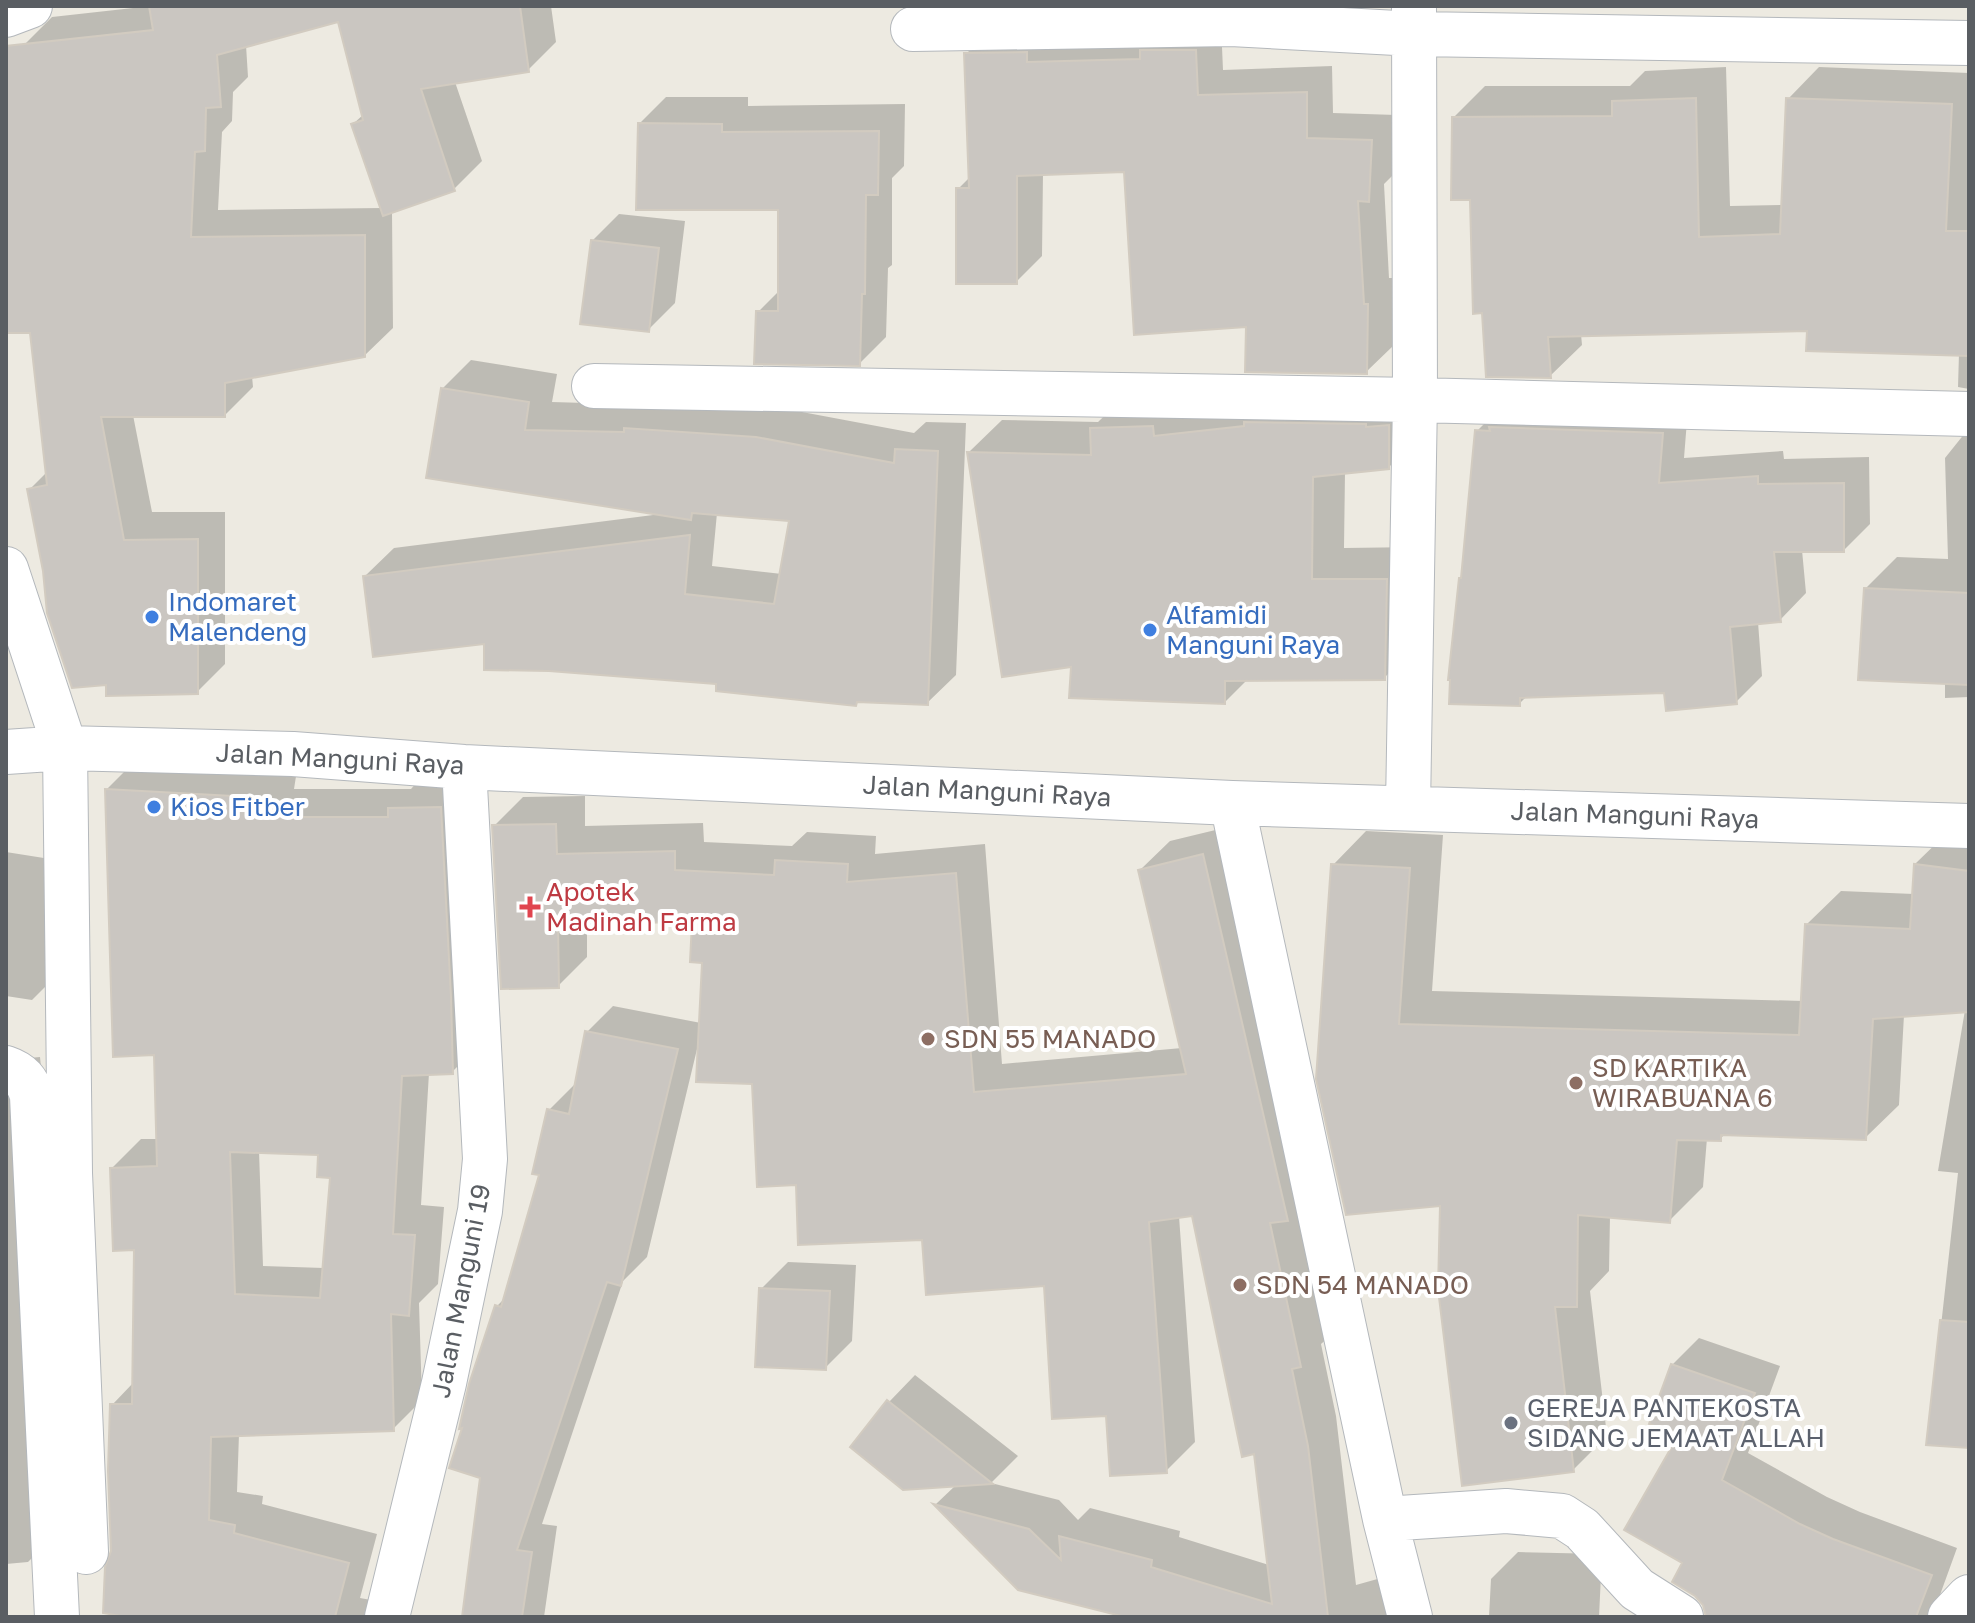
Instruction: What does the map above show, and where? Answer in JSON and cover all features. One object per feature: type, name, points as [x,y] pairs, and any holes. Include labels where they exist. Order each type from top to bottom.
[{"type":"street","points":[[6,15],[30,6]]},
{"type":"street","points":[[913,29],[1415,20],[1969,43]]},
{"type":"street","points":[[1408,807],[1415,400],[1415,20]]},
{"type":"street","points":[[594,386],[1415,400],[1969,414]]},
{"type":"street","points":[[6,569],[65,748],[70,1173],[86,1552]]},
{"type":"street","name":"Jalan Manguni Raya","points":[[6,752],[65,748],[276,753],[464,767],[1232,803],[1969,826]]},
{"type":"street","name":"Jalan Manguni 19","points":[[387,1617],[444,1383],[480,1211],[485,1159],[464,767]]},
{"type":"street","points":[[1232,803],[1385,1519],[1410,1617]]},
{"type":"street","points":[[6,1068],[23,1078],[32,1096],[57,1617]]},
{"type":"street","points":[[1385,1519],[1454,1517],[1506,1511],[1562,1516],[1582,1529],[1637,1589],[1681,1617]]},
{"type":"street","points":[[1950,1617],[1969,1597]]},
{"type":"building","points":[[149,6],[520,6],[529,72],[421,89],[455,191],[383,216],[351,124],[363,120],[338,22],[217,55],[221,107],[206,108],[205,151],[195,152],[191,237],[365,235],[365,357],[225,383],[225,417],[101,417],[124,540],[198,539],[198,694],[106,696],[106,685],[72,688],[47,613],[43,571],[27,489],[47,485],[30,333],[6,333],[6,46],[153,30]]},
{"type":"building","points":[[1140,50],[1196,50],[1198,95],[1307,92],[1307,138],[1372,140],[1369,202],[1358,201],[1364,304],[1368,304],[1367,374],[1245,372],[1246,327],[1134,335],[1124,172],[1017,176],[1017,284],[956,284],[956,188],[969,188],[964,53],[1027,52],[1027,62],[1140,59]]},
{"type":"building","points":[[1696,98],[1699,237],[1780,234],[1786,98],[1952,104],[1946,231],[1969,231],[1969,356],[1806,351],[1807,331],[1548,337],[1551,378],[1486,377],[1482,313],[1473,314],[1470,200],[1451,200],[1452,117],[1612,116],[1612,101]]},
{"type":"building","points":[[638,123],[722,124],[722,132],[879,131],[878,195],[866,195],[865,294],[862,294],[860,366],[754,364],[756,311],[778,311],[778,210],[636,210]]},
{"type":"building","points":[[591,240],[659,248],[649,332],[580,324]]},
{"type":"building","points":[[441,388],[529,402],[525,430],[624,432],[624,428],[756,437],[894,463],[895,449],[938,451],[928,705],[857,702],[856,706],[716,691],[716,684],[549,671],[484,670],[484,644],[373,657],[363,576],[690,535],[685,594],[774,604],[789,521],[692,513],[691,520],[426,478]]},
{"type":"building","points":[[1244,422],[1366,424],[1366,427],[1389,425],[1389,469],[1313,477],[1312,579],[1387,579],[1385,680],[1225,681],[1225,704],[1069,698],[1071,667],[1002,677],[967,452],[1091,455],[1090,428],[1153,426],[1154,436],[1244,426]]},
{"type":"building","points":[[1489,427],[1663,433],[1659,483],[1758,476],[1758,484],[1844,483],[1844,552],[1774,552],[1781,622],[1730,627],[1737,704],[1666,711],[1664,693],[1520,698],[1520,706],[1449,704],[1448,680],[1475,430],[1490,431]]},
{"type":"building","points":[[1864,588],[1969,593],[1969,685],[1858,680]]},
{"type":"building","points":[[105,789],[269,798],[266,817],[388,817],[388,808],[441,807],[453,1074],[402,1076],[393,1234],[415,1235],[409,1316],[391,1314],[394,1431],[211,1437],[209,1520],[235,1525],[234,1533],[349,1563],[335,1617],[126,1617],[103,1613],[105,1567],[111,1551],[108,1471],[110,1404],[132,1404],[134,1250],[113,1251],[110,1168],[157,1166],[154,1055],[113,1057]],"holes":[[[230,1152],[318,1155],[317,1177],[330,1178],[320,1298],[235,1294]]]},
{"type":"building","points":[[556,824],[557,854],[675,851],[675,870],[774,875],[775,860],[848,864],[847,882],[956,873],[974,1092],[1186,1074],[1138,870],[1203,854],[1288,1221],[1270,1223],[1301,1367],[1292,1369],[1308,1446],[1328,1617],[1125,1617],[1018,1590],[933,1504],[1029,1529],[1061,1560],[1059,1536],[1152,1560],[1151,1567],[1272,1604],[1254,1454],[1242,1457],[1192,1216],[1149,1222],[1167,1473],[1110,1476],[1106,1416],[1052,1419],[1044,1286],[926,1295],[922,1240],[798,1245],[796,1185],[757,1187],[752,1084],[696,1082],[702,963],[690,962],[692,922],[558,924],[559,988],[501,989],[492,825]]},
{"type":"building","points":[[1331,864],[1410,868],[1399,1024],[1799,1035],[1805,924],[1910,929],[1914,864],[1969,871],[1969,1012],[1873,1019],[1866,1140],[1721,1135],[1721,1141],[1677,1140],[1670,1223],[1578,1215],[1577,1307],[1555,1307],[1574,1472],[1462,1486],[1438,1289],[1440,1206],[1346,1215],[1316,1079]]},
{"type":"building","points":[[585,1031],[678,1049],[621,1286],[607,1282],[517,1550],[532,1552],[522,1617],[462,1617],[480,1478],[449,1468],[462,1428],[459,1429],[469,1384],[495,1305],[501,1307],[539,1175],[532,1174],[547,1109],[569,1114]]},
{"type":"building","points":[[759,1288],[830,1291],[826,1370],[755,1367]]},
{"type":"building","points":[[1940,1320],[1969,1322],[1969,1448],[1926,1445]]},
{"type":"building","points":[[1671,1364],[1755,1393],[1722,1480],[1833,1539],[1932,1575],[1916,1617],[1706,1617],[1703,1605],[1695,1596],[1672,1582],[1682,1563],[1624,1530],[1679,1434],[1649,1424]]},
{"type":"building","points":[[887,1400],[993,1484],[903,1490],[850,1447]]},
{"type":"place","name":"Indomaret Malendeng","points":[[152,617]]},
{"type":"place","name":"Alfamidi Manguni Raya","points":[[1150,630]]},
{"type":"place","name":"Kios Fitber","points":[[154,807]]},
{"type":"place","name":"Apotek Madinah Farma","points":[[530,907]]},
{"type":"place","name":"SDN 55 MANADO","points":[[928,1039]]},
{"type":"place","name":"SD KARTIKA WIRABUANA 6","points":[[1576,1083]]},
{"type":"place","name":"SDN 54 MANADO","points":[[1240,1285]]},
{"type":"place","name":"GEREJA PANTEKOSTA SIDANG JEMAAT ALLAH","points":[[1511,1423]]}]
